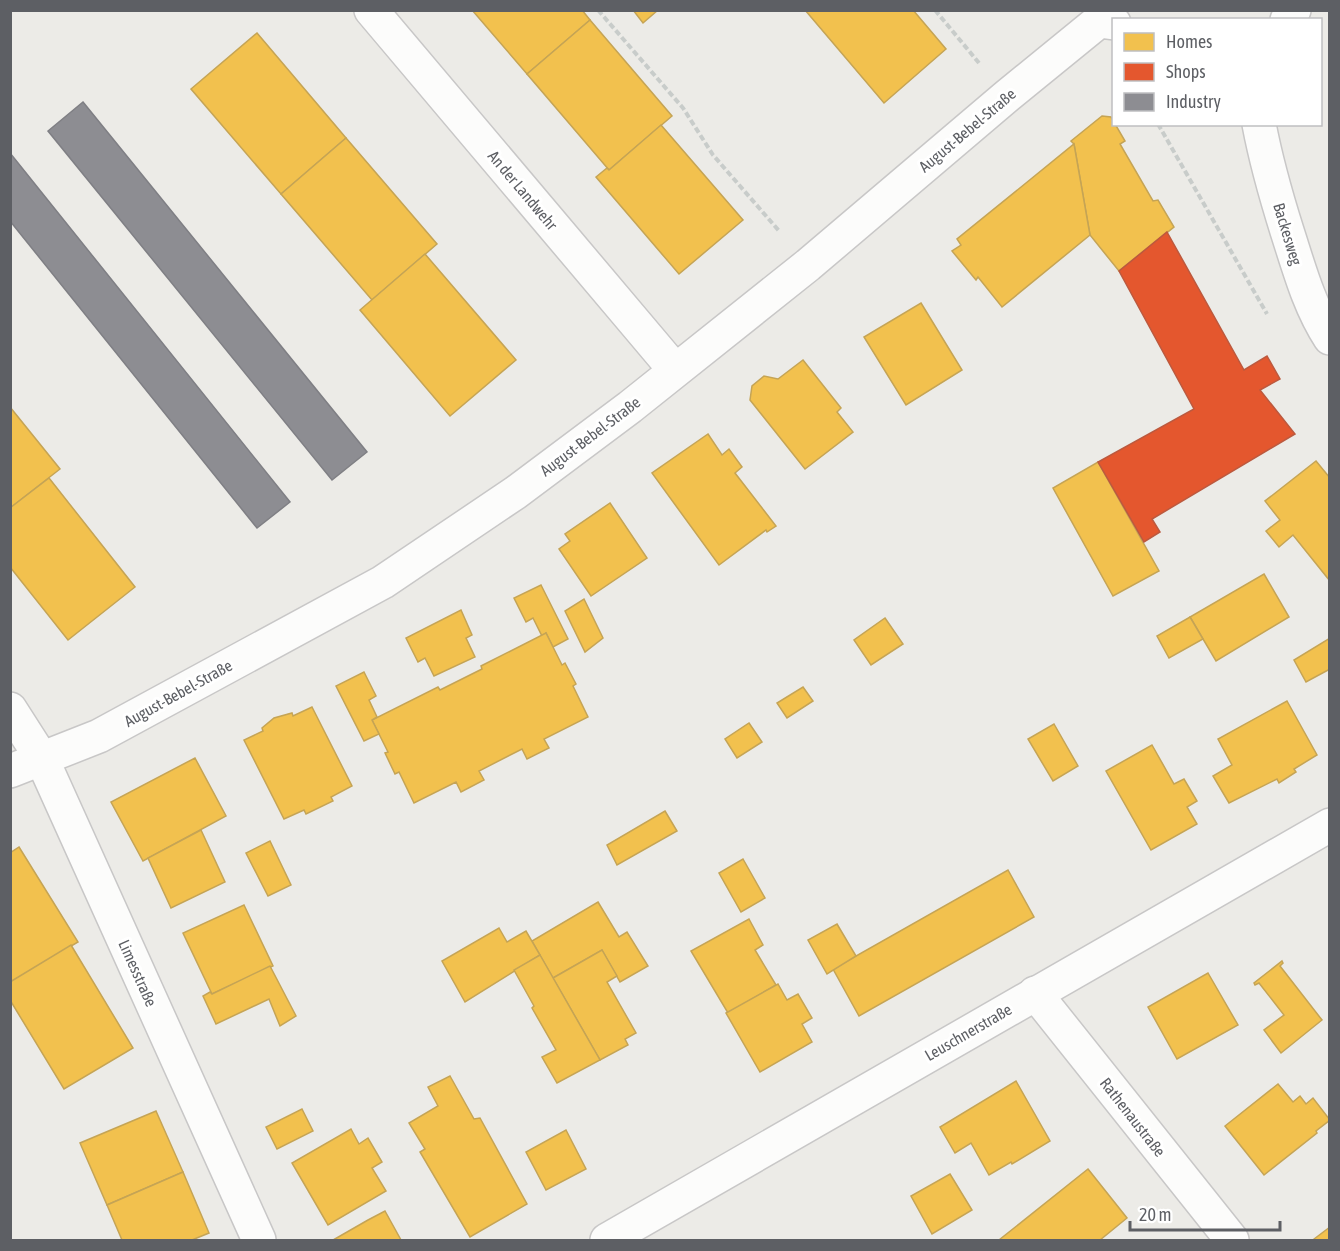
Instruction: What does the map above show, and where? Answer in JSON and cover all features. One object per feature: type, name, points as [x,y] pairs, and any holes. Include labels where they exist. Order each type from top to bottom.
[{"type":"street","name":"An der Landwehr","points":[[371,10],[675,370]]},
{"type":"street","name":"August-Bebel-Straße","points":[[10,771],[99,736],[383,582],[515,493],[630,407],[808,266],[1006,96],[1099,21],[1112,23]]},
{"type":"street","name":"Backesweg","points":[[1259,126],[1266,160],[1300,272],[1312,306],[1329,339]]},
{"type":"street","name":"Limesstraße","points":[[10,709],[42,759],[259,1240]]},
{"type":"street","name":"Leuschnerstraße","points":[[607,1240],[1329,825]]},
{"type":"street","name":"Rathenaustraße","points":[[1035,993],[1232,1240]]},
{"type":"path","points":[[598,10],[683,108],[714,154],[808,266]]},
{"type":"path","points":[[935,10],[1006,96]]},
{"type":"path","points":[[1159,126],[1269,317]]},
{"type":"building: Homes","points":[[472,10],[582,10],[590,20],[527,74]]},
{"type":"building: Homes","points":[[633,10],[658,10],[643,23]]},
{"type":"building: Homes","points":[[805,10],[913,10],[946,49],[884,103]]},
{"type":"building: Homes","points":[[590,20],[672,116],[609,170],[527,74]]},
{"type":"building: Homes","points":[[257,33],[346,138],[281,194],[191,89]]},
{"type":"building: Homes","points":[[1102,116],[1111,117],[1112,126],[1116,126],[1125,141],[1120,144],[1153,201],[1158,200],[1174,227],[1119,271],[1090,235],[1074,144],[1071,141]]},
{"type":"building: Homes","points":[[661,125],[743,220],[679,274],[596,177],[607,168],[609,170]]},
{"type":"building: Homes","points":[[346,138],[437,244],[372,300],[281,194]]},
{"type":"building: Homes","points":[[1074,144],[1090,235],[1002,307],[978,277],[976,280],[952,251],[961,245],[957,239]]},
{"type":"building: Homes","points":[[425,254],[516,360],[450,416],[360,310]]},
{"type":"building: Homes","points":[[921,303],[962,370],[906,405],[864,337]]},
{"type":"building: Homes","points":[[803,360],[841,408],[837,412],[853,432],[805,469],[750,400],[752,386],[764,376],[778,379]]},
{"type":"building: Homes","points":[[10,407],[60,469],[10,508]]},
{"type":"building: Homes","points":[[708,434],[722,455],[729,449],[742,467],[735,473],[776,526],[767,532],[766,530],[719,565],[652,473]]},
{"type":"building: Homes","points":[[1316,461],[1330,478],[1330,581],[1293,535],[1279,547],[1266,531],[1280,520],[1265,501]]},
{"type":"building: Homes","points":[[1098,462],[1159,571],[1113,596],[1053,488]]},
{"type":"building: Homes","points":[[49,478],[135,587],[68,640],[10,567],[10,508]]},
{"type":"building: Homes","points":[[610,503],[647,558],[591,596],[559,549],[570,541],[565,534]]},
{"type":"building: Homes","points":[[1264,574],[1289,617],[1216,661],[1190,617]]},
{"type":"building: Homes","points":[[541,585],[568,639],[553,647],[546,633],[542,636],[533,618],[526,622],[514,598]]},
{"type":"building: Homes","points":[[584,599],[603,638],[585,652],[565,611]]},
{"type":"building: Homes","points":[[461,610],[472,635],[466,638],[475,657],[434,676],[425,658],[418,662],[406,638]]},
{"type":"building: Homes","points":[[1190,617],[1203,639],[1169,658],[1157,636]]},
{"type":"building: Homes","points":[[885,618],[903,644],[871,665],[854,640]]},
{"type":"building: Homes","points":[[546,633],[562,665],[565,663],[576,684],[573,686],[588,717],[544,739],[549,748],[527,759],[522,749],[479,771],[484,780],[461,792],[456,782],[414,803],[399,772],[395,774],[385,753],[388,752],[372,720],[438,687],[440,690],[482,669],[481,666]]},
{"type":"building: Homes","points":[[1330,638],[1330,669],[1306,682],[1294,660]]},
{"type":"building: Homes","points":[[364,672],[376,696],[369,700],[377,717],[372,720],[379,734],[364,741],[336,686]]},
{"type":"building: Homes","points":[[803,687],[813,701],[787,718],[777,703]]},
{"type":"building: Homes","points":[[1287,701],[1317,755],[1294,769],[1296,772],[1279,783],[1277,779],[1229,803],[1213,776],[1232,765],[1218,739]]},
{"type":"building: Homes","points":[[312,707],[352,786],[331,797],[333,801],[306,814],[304,810],[284,819],[244,740],[263,731],[262,728],[274,718],[292,713],[293,716]]},
{"type":"building: Homes","points":[[749,723],[762,742],[737,758],[725,739]]},
{"type":"building: Homes","points":[[1054,724],[1078,766],[1053,781],[1028,739]]},
{"type":"building: Homes","points":[[1152,745],[1174,784],[1184,779],[1197,801],[1187,807],[1197,824],[1151,850],[1106,771]]},
{"type":"building: Homes","points":[[195,758],[226,816],[143,861],[111,802]]},
{"type":"building: Homes","points":[[665,811],[677,831],[617,865],[607,845]]},
{"type":"building: Homes","points":[[201,830],[225,882],[171,908],[148,858]]},
{"type":"building: Homes","points":[[270,841],[291,885],[268,896],[246,853]]},
{"type":"building: Homes","points":[[19,847],[78,942],[11,982],[10,853]]},
{"type":"building: Homes","points":[[743,859],[765,898],[741,912],[719,873]]},
{"type":"building: Homes","points":[[1008,870],[1034,917],[859,1016],[833,969]]},
{"type":"building: Homes","points":[[598,902],[619,937],[627,932],[648,966],[620,982],[602,950],[553,978],[532,941]]},
{"type":"building: Homes","points":[[244,905],[273,966],[212,994],[183,933]]},
{"type":"building: Homes","points":[[749,919],[763,945],[755,950],[776,985],[728,1013],[691,951]]},
{"type":"building: Homes","points":[[837,924],[856,956],[827,974],[808,940]]},
{"type":"building: Homes","points":[[499,928],[507,942],[526,931],[540,955],[465,1002],[442,961]]},
{"type":"building: Homes","points":[[71,945],[133,1048],[64,1089],[10,1000],[10,982]]},
{"type":"building: Homes","points":[[602,950],[617,976],[607,982],[636,1033],[625,1039],[628,1045],[600,1060],[553,978]]},
{"type":"building: Homes","points":[[540,955],[600,1060],[557,1083],[542,1057],[556,1050],[514,970]]},
{"type":"building: Homes","points":[[1282,961],[1280,966],[1322,1020],[1281,1053],[1264,1030],[1284,1015],[1259,983],[1255,985],[1254,983]]},
{"type":"building: Homes","points":[[270,966],[296,1016],[280,1026],[269,999],[216,1024],[203,996],[210,992],[212,994]]},
{"type":"building: Homes","points":[[1208,973],[1238,1025],[1177,1059],[1148,1007]]},
{"type":"building: Homes","points":[[778,984],[787,1000],[798,994],[812,1018],[802,1024],[812,1042],[760,1072],[726,1013]]},
{"type":"building: Homes","points":[[450,1076],[474,1119],[480,1118],[527,1204],[470,1237],[420,1152],[425,1149],[409,1123],[438,1106],[428,1087]]},
{"type":"building: Homes","points":[[1016,1081],[1050,1141],[989,1175],[971,1143],[955,1153],[940,1127]]},
{"type":"building: Homes","points":[[1278,1084],[1293,1102],[1300,1096],[1306,1104],[1313,1098],[1330,1120],[1264,1175],[1225,1126]]},
{"type":"building: Homes","points":[[302,1109],[313,1131],[277,1149],[266,1127]]},
{"type":"building: Homes","points":[[156,1111],[183,1172],[107,1205],[80,1143]]},
{"type":"building: Homes","points":[[351,1129],[359,1144],[368,1138],[382,1162],[372,1168],[386,1191],[328,1225],[292,1163]]},
{"type":"building: Homes","points":[[566,1130],[586,1169],[546,1190],[526,1152]]},
{"type":"building: Homes","points":[[1088,1169],[1127,1218],[1100,1240],[999,1240]]},
{"type":"building: Homes","points":[[183,1172],[209,1233],[192,1240],[122,1240],[107,1205]]},
{"type":"building: Homes","points":[[950,1174],[972,1210],[932,1234],[911,1196]]},
{"type":"building: Homes","points":[[385,1211],[401,1240],[333,1240],[368,1220]]},
{"type":"building: Homes","points":[[1330,1227],[1330,1240],[1314,1239]]},
{"type":"building: Shops","points":[[1167,232],[1244,370],[1267,356],[1280,379],[1260,390],[1295,434],[1152,519],[1160,532],[1144,542],[1098,462],[1194,409],[1119,271]]},
{"type":"building: Industry","points":[[83,102],[367,452],[332,480],[48,131]]},
{"type":"building: Industry","points":[[10,153],[290,502],[257,528],[10,221]]}]
